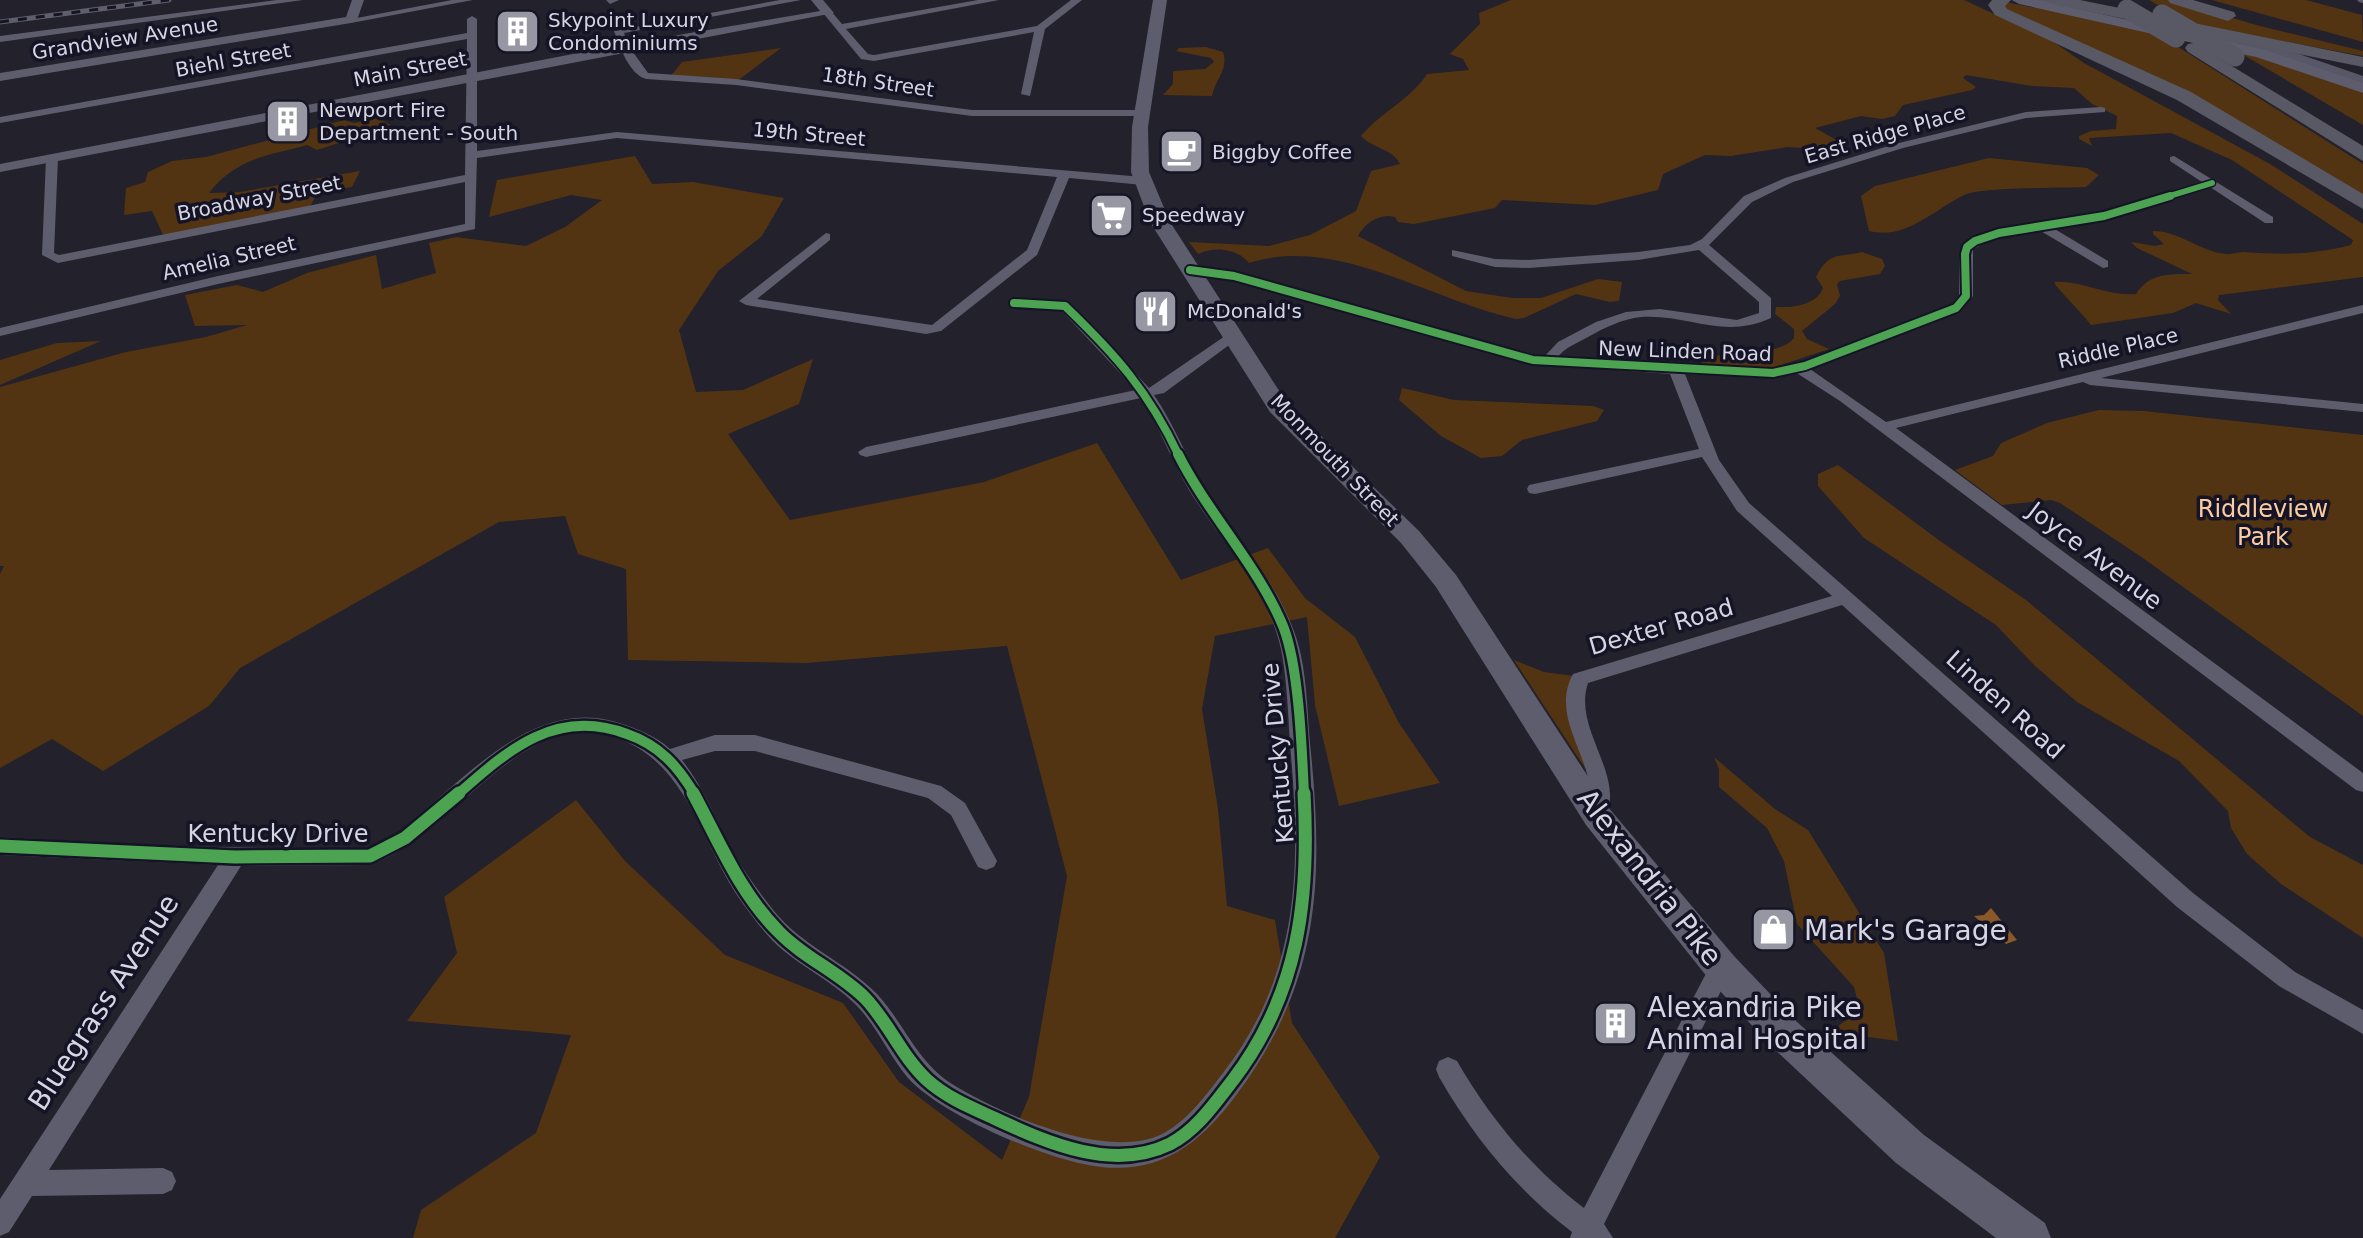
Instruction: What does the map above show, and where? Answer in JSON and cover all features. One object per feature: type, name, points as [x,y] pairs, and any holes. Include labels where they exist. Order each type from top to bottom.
[{"type":"highway","points":[[2056,0],[2363,62]]},
{"type":"highway","points":[[2176,0],[2363,50]]},
{"type":"highway","points":[[2125,3],[2162,14],[2363,134]]},
{"type":"highway","points":[[2125,3],[2363,155]]},
{"type":"highway","points":[[1981,4],[2002,6],[2184,96],[2363,203]]},
{"type":"main road","name":"Monmouth Street","points":[[1160,0],[1157,27],[1149,32],[1144,58],[1150,62],[1142,113],[1139,167],[1160,222],[1278,407],[1410,537],[1460,601]]},
{"type":"main road","points":[[2019,0],[2260,53],[2363,88]]},
{"type":"main road","points":[[2042,0],[2264,48],[2363,81]]},
{"type":"main road","name":"Alexandria Pike","points":[[1460,601],[1597,816],[1721,967],[1783,1033],[1910,1149],[2030,1238]]},
{"type":"street","points":[[0,39],[298,0]]},
{"type":"street","points":[[358,0],[351,20],[468,0]]},
{"type":"street","points":[[625,48],[621,29],[796,0]]},
{"type":"street","points":[[817,0],[865,57],[870,58],[1040,28],[1077,0]]},
{"type":"street","points":[[840,27],[994,0]]},
{"type":"street","name":"Main Street","points":[[0,168],[625,48],[828,13]]},
{"type":"street","points":[[471,177],[472,19]]},
{"type":"street","name":"Grandview Avenue","points":[[0,77],[351,20]]},
{"type":"street","points":[[1026,94],[1040,28]]},
{"type":"street","name":"Biehl Street","points":[[0,120],[472,35]]},
{"type":"street","name":"18th Street","points":[[625,48],[641,74],[646,76],[736,82],[972,113],[1142,113]]},
{"type":"street","name":"East Ridge Place","points":[[1701,245],[1748,199],[1789,180],[1899,146],[2026,115],[2101,110]]},
{"type":"street","name":"19th Street","points":[[473,155],[617,135],[1143,181]]},
{"type":"street","name":"Broadway Street","points":[[52,158],[48,255],[55,259],[471,177]]},
{"type":"street","points":[[2174,159],[2269,220]]},
{"type":"street","points":[[826,237],[746,301],[910,328],[936,328],[1033,252],[1064,175]]},
{"type":"street","name":"Amelia Street","points":[[0,332],[218,280],[468,227],[471,223],[471,177]]},
{"type":"street","name":"New Linden Road","points":[[1190,270],[1216,271],[1481,346],[1549,362],[1765,374],[1798,368],[1956,308],[1966,296],[1967,247],[1999,233],[2111,215],[2212,183]]},
{"type":"street","points":[[2043,227],[2103,264]]},
{"type":"street","points":[[1457,253],[1495,263],[1543,263],[1659,254],[1701,245],[1766,301],[1766,315],[1743,324],[1724,324],[1655,312],[1614,318],[1554,351],[1549,362]]},
{"type":"street","name":"Kentucky Drive","points":[[0,846],[235,857],[358,857],[386,852],[491,767],[533,740],[566,725],[586,724],[624,732],[668,757],[701,804],[732,869],[769,921],[798,952],[866,999],[921,1075],[944,1094],[1035,1136],[1103,1157],[1132,1157],[1167,1147],[1210,1110],[1259,1044],[1291,970],[1303,916],[1307,812],[1290,649],[1275,610],[1194,486],[1146,393],[1065,306],[1014,303]]},
{"type":"street","name":"Riddle Place","points":[[1883,427],[2363,309]]},
{"type":"street","points":[[866,452],[1159,390],[1199,358],[1233,337]]},
{"type":"street","name":"Joyce Avenue","points":[[1798,368],[1883,427],[2363,784]]},
{"type":"street","name":"Linden Road","points":[[1676,370],[1731,495],[2221,930],[2322,1001],[2363,1023]]},
{"type":"street","points":[[2067,380],[2363,408]]},
{"type":"street","points":[[1535,489],[1710,451]]},
{"type":"street","name":"Dexter Road","points":[[1597,816],[1600,792],[1575,707],[1576,688],[1585,676],[1846,598]]},
{"type":"street","points":[[668,757],[715,743],[755,743],[934,792],[958,809],[986,861]]},
{"type":"street","name":"Bluegrass Avenue","points":[[0,1223],[235,857]]},
{"type":"street","points":[[1448,1069],[1471,1110],[1493,1139],[1591,1235],[1721,967]]},
{"type":"street","points":[[25,1183],[163,1181]]},
{"type":"green space","points":[[1511,0],[1964,0],[2052,41],[2084,63],[2270,164],[2363,224],[2363,277],[2219,295],[2218,300],[2231,314],[2196,303],[2173,313],[2091,325],[2054,282],[2136,294],[2154,278],[2192,274],[2137,248],[2131,242],[2155,246],[2164,244],[2153,231],[2172,234],[2227,254],[2310,252],[2351,245],[2353,240],[2232,160],[2171,133],[2089,138],[2092,146],[2079,139],[2079,136],[2091,131],[2116,129],[2117,116],[2092,104],[2074,88],[2032,86],[1966,75],[1963,78],[1976,87],[1972,90],[1903,105],[1895,116],[1882,119],[1861,116],[1815,128],[1842,143],[1841,146],[1819,149],[1787,147],[1731,156],[1705,155],[1663,174],[1658,190],[1595,205],[1502,200],[1495,208],[1414,224],[1384,216],[1369,223],[1358,236],[1466,291],[1512,298],[1541,298],[1598,279],[1622,282],[1619,301],[1610,302],[1576,294],[1516,319],[1349,263],[1316,257],[1282,257],[1249,263],[1232,251],[1218,249],[1198,254],[1189,242],[1269,246],[1310,235],[1356,211],[1371,171],[1400,164],[1392,155],[1361,136],[1427,74],[1469,70],[1463,59],[1450,54],[1480,24],[1479,13]]},
{"type":"green space","points":[[2149,0],[2171,0],[2363,51],[2363,56],[2190,24]]},
{"type":"green space","points":[[2212,0],[2306,0],[2362,15],[2363,42]]},
{"type":"green space","points":[[2005,2],[2153,31],[2363,164],[2363,195],[2004,9]]},
{"type":"green space","points":[[1206,47],[1223,52],[1224,58],[1212,96],[1163,95],[1173,84],[1173,71],[1205,69],[1214,62],[1211,58],[1176,51],[1179,48]]},
{"type":"green space","points":[[781,48],[736,82],[670,77],[682,62]]},
{"type":"green space","points":[[2235,50],[2363,93],[2363,125]]},
{"type":"green space","points":[[379,118],[392,126],[317,150],[307,145],[253,160],[230,172],[209,193],[240,192],[360,171],[352,187],[318,192],[309,208],[164,237],[152,211],[124,215],[126,188],[145,182],[148,172],[172,161],[206,157],[344,120],[354,123]]},
{"type":"green space","points":[[635,156],[652,184],[693,182],[784,198],[762,236],[718,271],[679,330],[696,392],[743,390],[813,359],[799,404],[728,434],[790,520],[984,482],[1097,443],[1181,580],[1268,548],[1305,598],[1355,637],[1399,723],[1440,783],[1339,806],[1315,705],[1307,617],[1215,636],[1202,709],[1218,809],[1227,906],[1275,920],[1292,1023],[1380,1157],[1335,1238],[413,1238],[421,1210],[536,1133],[571,1035],[407,1021],[457,953],[444,897],[576,800],[625,861],[725,955],[843,1003],[899,1082],[1002,1160],[1029,1097],[1067,876],[1007,646],[806,663],[628,660],[626,569],[578,554],[565,516],[499,522],[240,668],[209,706],[103,771],[52,739],[0,768],[0,574],[4,566],[0,566],[0,387],[126,352],[206,337],[247,325],[195,326],[185,295],[237,285],[263,292],[307,273],[376,255],[382,289],[436,273],[429,243],[456,237],[526,246],[565,227],[602,200],[571,195],[489,217],[497,180]]},
{"type":"green space","points":[[1989,158],[2087,168],[2099,175],[2086,187],[1973,192],[1907,228],[1882,233],[1869,231],[1861,196],[1875,186]]},
{"type":"green space","points":[[1862,252],[1882,259],[1885,266],[1880,274],[1840,281],[1837,284],[1840,296],[1835,304],[1802,331],[1807,339],[1829,349],[1769,369],[1699,366],[1716,356],[1785,345],[1794,338],[1794,329],[1775,314],[1776,307],[1810,302],[1823,288],[1816,277],[1825,263],[1835,257]]},
{"type":"green space","points":[[101,341],[0,385],[0,360],[57,343]]},
{"type":"green space","points":[[1402,388],[1454,400],[1593,406],[1604,410],[1597,421],[1522,440],[1502,456],[1481,458],[1441,436],[1399,400]]},
{"type":"green space","name":"Riddleview Park","points":[[2099,410],[2144,411],[2363,435],[2363,716],[2140,556],[2060,503],[2051,500],[2002,505],[1955,470],[1993,456],[2001,443],[2047,423]]},
{"type":"green space","points":[[1838,465],[2026,600],[2310,837],[2363,865],[2363,938],[2281,884],[2247,854],[2231,828],[2228,811],[2179,761],[2077,702],[2035,666],[1996,625],[1864,538],[1818,486],[1818,474]]},
{"type":"green space","points":[[1514,660],[1544,672],[1574,676],[1569,697],[1577,738],[1589,774]]},
{"type":"green space","points":[[1714,757],[1775,809],[1808,830],[1884,953],[1898,1041],[1831,1032],[1851,1016],[1858,1003],[1854,987],[1797,924],[1784,861],[1767,828],[1719,787],[1719,769]]},
{"type":"shaded area","points":[[1991,908],[2017,940],[2006,944],[1974,916],[1984,915]]},
{"type":"railway","points":[[0,22],[169,0]]},
{"type":"cycle path","points":[[1190,270],[1234,276],[1533,360],[1773,373],[1805,366],[1956,308],[1966,296],[1965,254],[1967,247],[1975,241],[1999,233],[2104,216],[2212,183]]},
{"type":"cycle path","points":[[0,846],[235,857],[370,856],[389,849],[405,838],[498,761],[532,738],[574,724],[611,728],[640,738],[673,763],[695,795],[732,870],[767,919],[791,943],[867,1000],[910,1061],[936,1087],[964,1104],[1034,1135],[1091,1153],[1119,1156],[1145,1153],[1171,1144],[1195,1126],[1218,1100],[1259,1044],[1280,1002],[1294,958],[1306,868],[1306,822],[1290,650],[1274,607],[1198,491],[1160,417],[1138,384],[1065,306],[1014,303]]},
{"type":"place","name":"Skypoint Luxury Condominiums","points":[[517,31]]},
{"type":"place","name":"Newport Fire Department - South","points":[[288,121]]},
{"type":"place","name":"Biggby Coffee","points":[[1181,152]]},
{"type":"place","name":"Speedway","points":[[1111,215]]},
{"type":"place","name":"McDonald's","points":[[1156,311]]},
{"type":"place","name":"Mark's Garage","points":[[1773,930]]},
{"type":"place","name":"Alexandria Pike Animal Hospital","points":[[1616,1023]]}]
